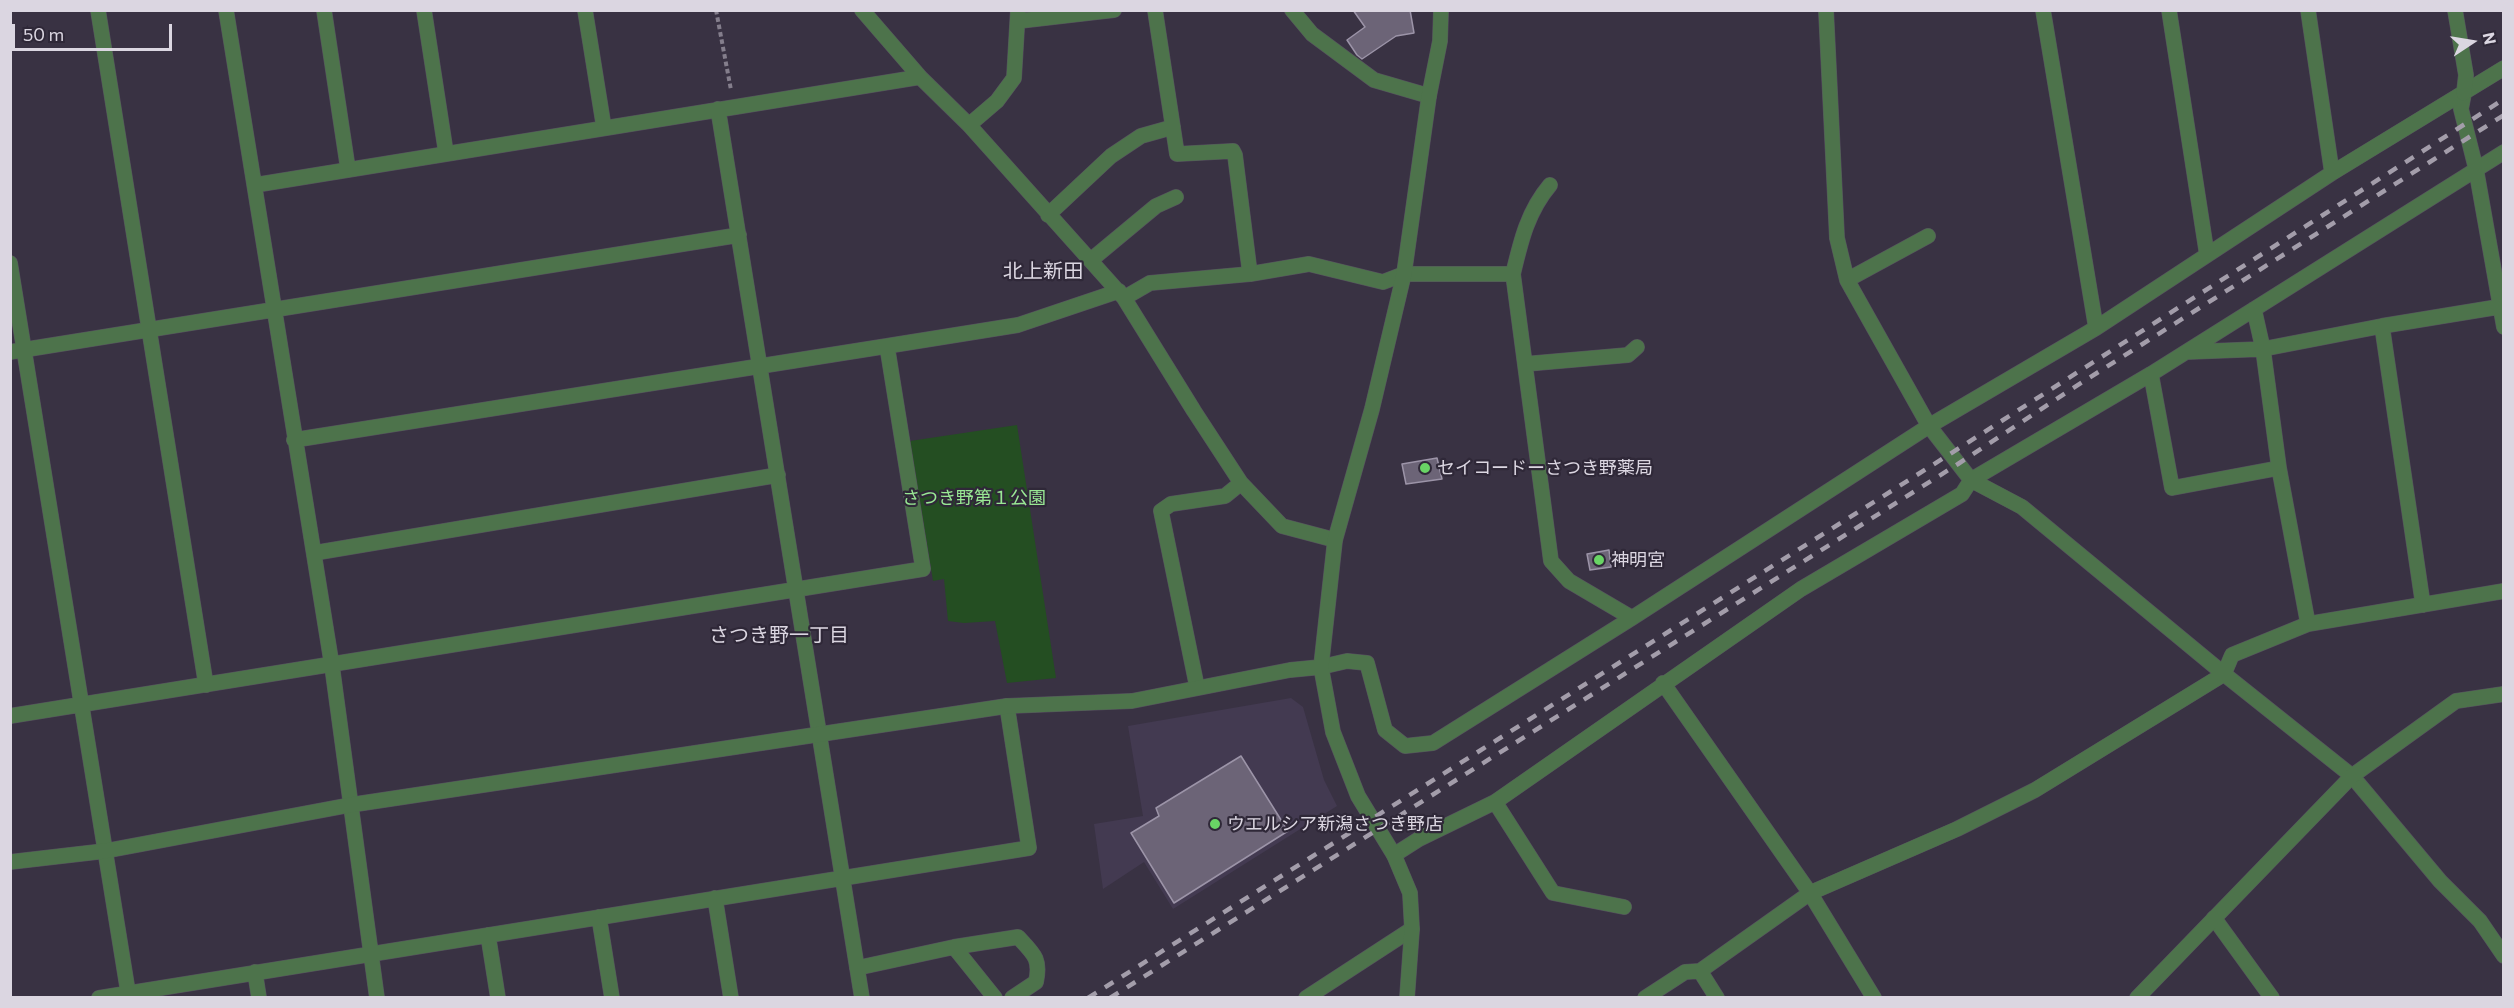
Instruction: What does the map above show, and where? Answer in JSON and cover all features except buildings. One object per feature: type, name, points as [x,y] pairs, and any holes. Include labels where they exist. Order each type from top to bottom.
[{"type":"street","points":[[98,10],[206,685]]},
{"type":"street","points":[[226,10],[332,666],[377,998]]},
{"type":"street","points":[[324,10],[348,169]]},
{"type":"street","points":[[424,10],[446,153]]},
{"type":"street","points":[[585,10],[604,128]]},
{"type":"street","points":[[862,10],[920,77],[969,125],[1121,294],[1241,483],[1282,526],[1335,540]]},
{"type":"street","points":[[969,125],[997,101],[1014,78],[1018,16],[1114,10]]},
{"type":"street","points":[[1155,10],[1177,154],[1233,151],[1236,154],[1250,274]]},
{"type":"street","points":[[1292,10],[1312,33],[1374,80],[1429,96]]},
{"type":"street","points":[[1407,998],[1412,929],[1410,893],[1394,855],[1358,796],[1333,732],[1322,667],[1335,540],[1372,409],[1404,274],[1429,96],[1440,41],[1442,10]]},
{"type":"street","points":[[1826,10],[1837,238],[1847,280],[1929,426],[1971,480],[2022,507],[2224,674],[2352,776],[2440,881],[2480,921],[2504,956]]},
{"type":"street","points":[[2043,10],[2096,328]]},
{"type":"street","points":[[2169,10],[2207,255]]},
{"type":"street","points":[[2308,10],[2332,173]]},
{"type":"street","points":[[2455,10],[2466,75],[2461,109],[2475,169],[2502,306],[2504,327]]},
{"type":"street","points":[[10,862],[105,851],[350,805],[1006,706],[1132,701],[1197,687],[1347,661],[1367,663],[1385,730],[1405,746],[1433,743],[1632,618],[1929,426],[2096,328],[2332,173],[2504,68]]},
{"type":"street","points":[[255,185],[920,77]]},
{"type":"street","points":[[718,109],[862,998]]},
{"type":"street","points":[[1048,215],[1111,156],[1141,136],[1173,127]]},
{"type":"street","points":[[1394,855],[1419,839],[1495,802],[1801,589],[1962,494],[1971,480],[2151,374],[2504,152]]},
{"type":"street","points":[[1550,185],[1537,201],[1525,226],[1513,273],[1551,561],[1569,581],[1632,618]]},
{"type":"street","points":[[1091,260],[1156,206],[1176,197]]},
{"type":"street","points":[[17,351],[739,235]]},
{"type":"street","points":[[1847,280],[1928,236]]},
{"type":"street","points":[[10,263],[17,351],[82,704],[128,995]]},
{"type":"street","points":[[294,440],[1018,325],[1150,283],[1250,274],[1309,264],[1383,282],[1404,274],[1513,273]]},
{"type":"street","points":[[2185,352],[2263,349],[2502,306]]},
{"type":"street","points":[[2254,309],[2263,349],[2279,468],[2307,624]]},
{"type":"street","points":[[2382,326],[2422,605]]},
{"type":"street","points":[[10,716],[332,666],[922,569],[887,346]]},
{"type":"street","points":[[1525,364],[1628,356],[1637,347]]},
{"type":"street","points":[[2151,374],[2172,488],[2279,468]]},
{"type":"street","points":[[314,553],[778,475]]},
{"type":"street","points":[[1197,687],[1161,511],[1171,504],[1226,496],[1241,483]]},
{"type":"street","points":[[1645,998],[1685,972],[1700,971],[1810,893],[1957,829],[2035,790],[2224,674],[2232,656],[2307,624],[2504,591]]},
{"type":"street","points":[[1663,683],[1810,893],[1874,998]]},
{"type":"street","points":[[2137,998],[2352,776],[2456,701],[2504,694]]},
{"type":"street","points":[[99,998],[1029,848],[1006,706]]},
{"type":"street","points":[[1495,802],[1553,893],[1624,907]]},
{"type":"street","points":[[715,898],[731,998]]},
{"type":"street","points":[[599,917],[612,998]]},
{"type":"street","points":[[2214,918],[2272,998]]},
{"type":"street","points":[[1307,997],[1412,929]]},
{"type":"street","points":[[488,935],[498,998]]},
{"type":"street","points":[[857,968],[954,947],[1018,937],[1032,952],[1039,967],[1036,982],[1012,998]]},
{"type":"street","points":[[954,947],[995,998]]},
{"type":"street","points":[[1700,971],[1717,998]]},
{"type":"street","points":[[255,972],[259,998]]},
{"type":"path","points":[[716,10],[732,96],[718,109]]},
{"type":"shaded area","points":[[1291,698],[1303,707],[1324,780],[1337,806],[1173,909],[1144,862],[1103,889],[1094,824],[1143,816],[1128,726]]},
{"type":"green space","name":"さつき野第１公園","points":[[1017,425],[1056,678],[1007,683],[995,621],[964,623],[948,621],[944,579],[933,581],[910,441]]},
{"type":"railway","points":[[1088,998],[1950,454],[2504,99]]},
{"type":"railway","points":[[1110,998],[1958,464],[2070,390],[2504,115]]},
{"type":"place","name":"セイコードーさつき野薬局","points":[[1425,468]]},
{"type":"place","name":"神明宮","points":[[1599,560]]},
{"type":"place","name":"ウエルシア新潟さつき野店","points":[[1215,824]]},
{"type":"district","name":"北上新田","points":[[1043,271]]},
{"type":"district","name":"さつき野一丁目","points":[[779,635]]}]
